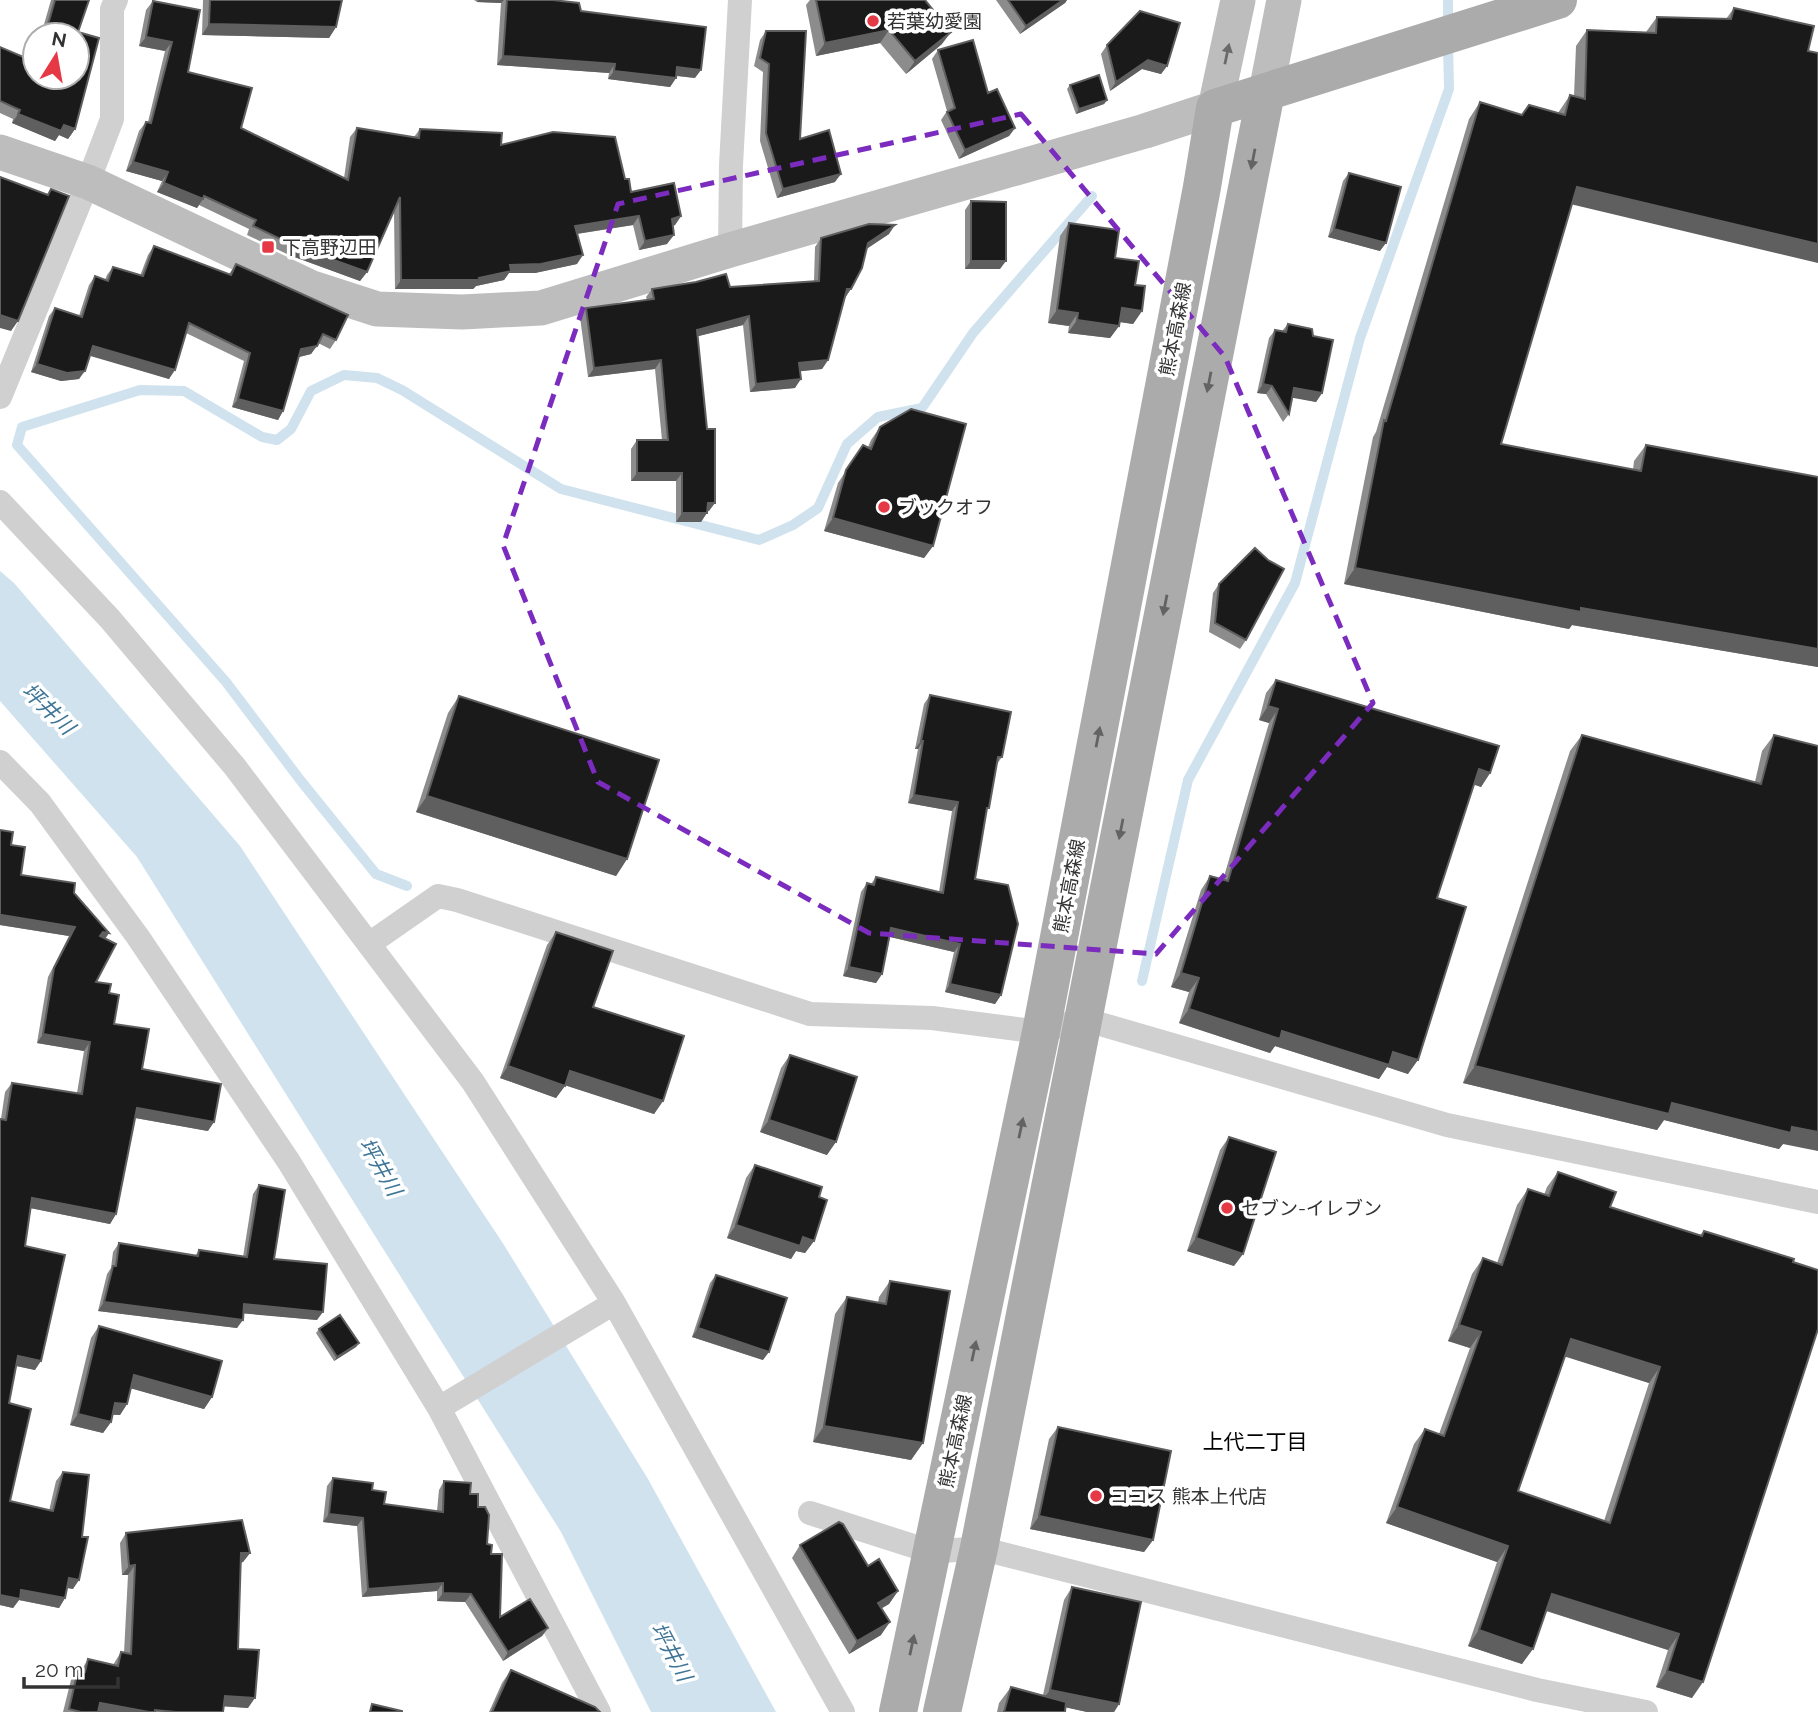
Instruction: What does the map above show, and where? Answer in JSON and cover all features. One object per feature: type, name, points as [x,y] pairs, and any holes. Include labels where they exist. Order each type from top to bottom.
[{"type":"main road","points":[[1216,108],[1558,0]]},
{"type":"main road","name":"熊本高森線","points":[[942,1712],[979,1548],[1266,92]]},
{"type":"main road","name":"熊本高森線","points":[[898,1712],[1041,1032],[1216,108]]},
{"type":"street","points":[[0,397],[112,119],[113,9],[116,0]]},
{"type":"street","points":[[730,250],[731,165],[740,0]]},
{"type":"street","points":[[0,152],[88,182],[312,288],[377,309],[462,312],[541,308],[1216,108],[1238,0]]},
{"type":"street","points":[[1266,92],[1284,0]]},
{"type":"street","points":[[0,502],[110,619],[235,767],[472,1082],[608,1307],[843,1712]]},
{"type":"street","points":[[0,762],[40,803],[138,937],[448,1402],[599,1712]]},
{"type":"street","points":[[369,944],[439,896],[810,1014],[932,1018],[1041,1032],[1083,1018],[1447,1125],[1818,1202]]},
{"type":"street","points":[[448,1402],[608,1307]]},
{"type":"street","points":[[810,1513],[932,1552],[979,1548],[1537,1690],[1646,1712]]},
{"type":"highlighted area","points":[[1021,114],[1225,357],[1373,703],[1156,954],[869,933],[598,782],[503,545],[618,204]]},
{"type":"water","name":"坪井川","points":[[0,571],[14,583],[240,846],[504,1245],[648,1479],[776,1712],[651,1712],[561,1532],[137,857],[0,701]]},
{"type":"building","points":[[55,0],[89,0],[82,21],[49,21]]},
{"type":"building","points":[[210,0],[342,0],[336,27],[209,24]]},
{"type":"building","points":[[507,0],[579,3],[581,11],[706,27],[701,70],[677,67],[676,78],[614,71],[615,64],[503,56]]},
{"type":"building","points":[[816,0],[925,0],[951,32],[915,61],[889,30],[825,43]]},
{"type":"building","points":[[1008,0],[1063,0],[1026,26]]},
{"type":"building","points":[[153,1],[200,10],[188,72],[252,88],[241,128],[348,180],[357,128],[419,138],[420,129],[502,133],[501,145],[553,132],[615,137],[625,179],[629,179],[631,192],[674,183],[681,216],[672,219],[674,235],[645,241],[639,216],[575,226],[583,255],[541,264],[510,265],[511,271],[479,278],[480,280],[401,280],[400,197],[367,272],[295,246],[253,226],[256,220],[204,196],[203,199],[164,183],[168,172],[133,162],[146,122],[151,123],[172,42],[146,37]]},
{"type":"building","points":[[1734,8],[1814,26],[1808,51],[1818,53],[1818,244],[1577,187],[1501,444],[1641,471],[1646,445],[1818,477],[1818,649],[1581,608],[1581,612],[1355,568],[1384,420],[1386,421],[1480,102],[1522,115],[1529,105],[1565,115],[1570,95],[1585,99],[1587,30],[1656,33],[1657,17],[1731,19]]},
{"type":"building","points":[[1140,11],[1180,23],[1167,66],[1148,60],[1116,82],[1107,45]]},
{"type":"building","points":[[766,31],[806,31],[800,139],[829,130],[841,174],[783,189],[766,133],[769,64],[760,58]]},
{"type":"building","points":[[91,36],[99,38],[91,68]]},
{"type":"building","points":[[973,40],[988,93],[997,89],[1015,128],[965,150],[947,112],[955,108],[938,50]]},
{"type":"building","points":[[0,47],[21,56],[21,91],[85,91],[75,129],[64,125],[61,131],[18,114],[20,110],[0,101]]},
{"type":"building","points":[[1099,75],[1107,100],[1079,109],[1070,85]]},
{"type":"building","points":[[1349,173],[1401,187],[1386,243],[1334,229]]},
{"type":"building","points":[[0,177],[48,195],[51,189],[69,196],[18,321],[0,315]]},
{"type":"building","points":[[971,201],[1006,202],[1006,261],[971,261]]},
{"type":"building","points":[[1069,223],[1119,230],[1115,258],[1139,261],[1135,285],[1145,286],[1142,311],[1122,308],[1119,326],[1077,320],[1078,313],[1057,310]]},
{"type":"building","points":[[869,224],[895,225],[868,243],[862,268],[851,289],[847,289],[828,360],[799,363],[801,379],[756,384],[749,316],[697,330],[707,429],[715,429],[715,503],[708,503],[707,513],[682,513],[682,473],[637,473],[637,440],[668,440],[661,360],[594,368],[586,308],[654,299],[652,289],[726,274],[730,287],[819,281],[821,238]]},
{"type":"building","points":[[154,246],[231,275],[236,264],[348,315],[336,340],[323,334],[317,346],[301,349],[283,411],[238,399],[250,353],[189,323],[175,370],[93,346],[85,371],[67,373],[37,364],[55,308],[82,317],[95,276],[108,281],[113,267],[143,276]]},
{"type":"building","points":[[1288,324],[1312,329],[1313,336],[1333,340],[1322,393],[1294,388],[1289,414],[1272,386],[1263,384],[1275,330],[1286,332]]},
{"type":"building","name":"ブックオフ","points":[[911,409],[966,424],[933,546],[833,518],[846,470],[863,445],[871,449],[880,427]]},
{"type":"building","points":[[1255,548],[1284,569],[1246,640],[1215,623],[1219,584]]},
{"type":"building","points":[[1276,680],[1499,746],[1490,773],[1479,769],[1437,898],[1466,907],[1418,1060],[1393,1052],[1389,1065],[1282,1031],[1280,1039],[1189,1009],[1199,978],[1181,973],[1210,876],[1228,881],[1278,709],[1268,706]]},
{"type":"building","points":[[930,695],[1011,712],[1002,757],[998,757],[987,808],[975,879],[1008,885],[1018,924],[1001,995],[950,984],[960,944],[891,928],[882,974],[849,967],[867,883],[874,885],[876,877],[943,893],[958,802],[914,795]]},
{"type":"building","points":[[459,696],[659,760],[627,859],[427,796]]},
{"type":"building","points":[[1582,735],[1761,784],[1774,735],[1818,746],[1818,1132],[1792,1127],[1791,1133],[1672,1103],[1669,1114],[1475,1066]]},
{"type":"building","points":[[0,830],[13,832],[11,845],[25,847],[21,875],[75,883],[74,893],[109,933],[103,932],[100,936],[116,944],[96,982],[111,984],[109,993],[119,995],[114,1024],[149,1029],[142,1069],[221,1084],[214,1122],[137,1108],[116,1214],[32,1198],[25,1246],[65,1255],[41,1361],[18,1356],[9,1403],[31,1409],[10,1501],[53,1511],[63,1472],[89,1475],[82,1537],[88,1537],[79,1580],[69,1578],[65,1598],[21,1590],[20,1599],[0,1595],[0,1119],[6,1120],[12,1083],[82,1094],[90,1042],[43,1034],[54,968],[75,927],[1,915],[0,921]]},
{"type":"building","points":[[556,932],[613,951],[593,1007],[684,1036],[663,1101],[570,1071],[565,1086],[508,1066]]},
{"type":"building","points":[[790,1055],[857,1077],[836,1142],[769,1120]]},
{"type":"building","name":"セブン-イレブン","points":[[1229,1137],[1276,1152],[1243,1254],[1196,1238]]},
{"type":"building","points":[[755,1165],[822,1187],[819,1197],[827,1200],[814,1241],[803,1237],[800,1246],[736,1225]]},
{"type":"building","points":[[1558,1172],[1616,1192],[1610,1207],[1702,1236],[1704,1231],[1794,1259],[1793,1262],[1818,1270],[1818,1329],[1703,1682],[1667,1671],[1679,1634],[1552,1594],[1533,1649],[1479,1630],[1508,1546],[1397,1507],[1425,1429],[1444,1436],[1481,1332],[1459,1325],[1483,1258],[1502,1265],[1528,1189],[1549,1196]],"holes":[[[1571,1339],[1660,1367],[1610,1523],[1518,1491]]]},
{"type":"building","points":[[259,1185],[285,1190],[274,1259],[327,1264],[323,1312],[244,1304],[243,1320],[104,1302],[113,1266],[116,1266],[119,1243],[198,1256],[199,1250],[247,1257]]},
{"type":"building","points":[[716,1275],[787,1298],[769,1352],[698,1328]]},
{"type":"building","points":[[890,1281],[950,1291],[923,1443],[824,1426],[847,1297],[886,1304]]},
{"type":"building","points":[[340,1315],[359,1343],[337,1357],[319,1329]]},
{"type":"building","points":[[99,1326],[222,1361],[212,1397],[134,1375],[127,1404],[115,1403],[111,1422],[78,1414]]},
{"type":"building","name":"ココス 熊本上代店","points":[[1058,1427],[1171,1451],[1153,1540],[1039,1516]]},
{"type":"building","points":[[333,1478],[373,1483],[372,1490],[386,1492],[384,1504],[443,1512],[444,1481],[471,1483],[470,1494],[478,1494],[478,1507],[485,1507],[489,1515],[487,1544],[492,1545],[491,1554],[502,1554],[500,1617],[530,1599],[548,1628],[508,1652],[471,1594],[443,1593],[443,1583],[368,1589],[363,1518],[329,1514]]},
{"type":"building","points":[[242,1520],[250,1553],[241,1553],[238,1649],[259,1650],[255,1698],[225,1696],[223,1712],[149,1712],[100,1703],[98,1712],[69,1709],[78,1670],[85,1672],[88,1659],[118,1666],[121,1652],[131,1654],[135,1565],[129,1566],[126,1533]]},
{"type":"building","points":[[839,1522],[843,1524],[868,1566],[879,1559],[898,1591],[878,1603],[890,1622],[857,1641],[800,1545]]},
{"type":"building","points":[[1072,1587],[1141,1602],[1119,1704],[1050,1690]]},
{"type":"building","points":[[511,1670],[595,1707],[600,1712],[492,1712]]},
{"type":"building","points":[[1011,1687],[1066,1702],[1065,1712],[1004,1712]]},
{"type":"building","points":[[372,1704],[402,1711],[402,1712],[370,1712]]},
{"type":"waterway","points":[[1448,0],[1448,27]]},
{"type":"waterway","points":[[1142,981],[1188,780],[1295,583],[1360,338],[1449,89],[1448,43]]},
{"type":"waterway","points":[[407,886],[376,874],[226,682],[17,445],[22,427],[140,390],[184,391],[262,437],[277,440],[291,429],[311,391],[344,375],[377,378],[402,390],[561,489],[759,540],[793,525],[818,508],[847,444],[878,417],[922,408],[973,333],[1092,196]]},
{"type":"place","name":"若葉幼愛園","points":[[873,21]]},
{"type":"place","name":"下高野辺田","points":[[268,247]]},
{"type":"place","name":"ブックオフ","points":[[884,507]]},
{"type":"place","name":"セブン-イレブン","points":[[1227,1208]]},
{"type":"place","name":"ココス 熊本上代店","points":[[1096,1496]]},
{"type":"district","name":"上代二丁目","points":[[1255,1442]]}]
